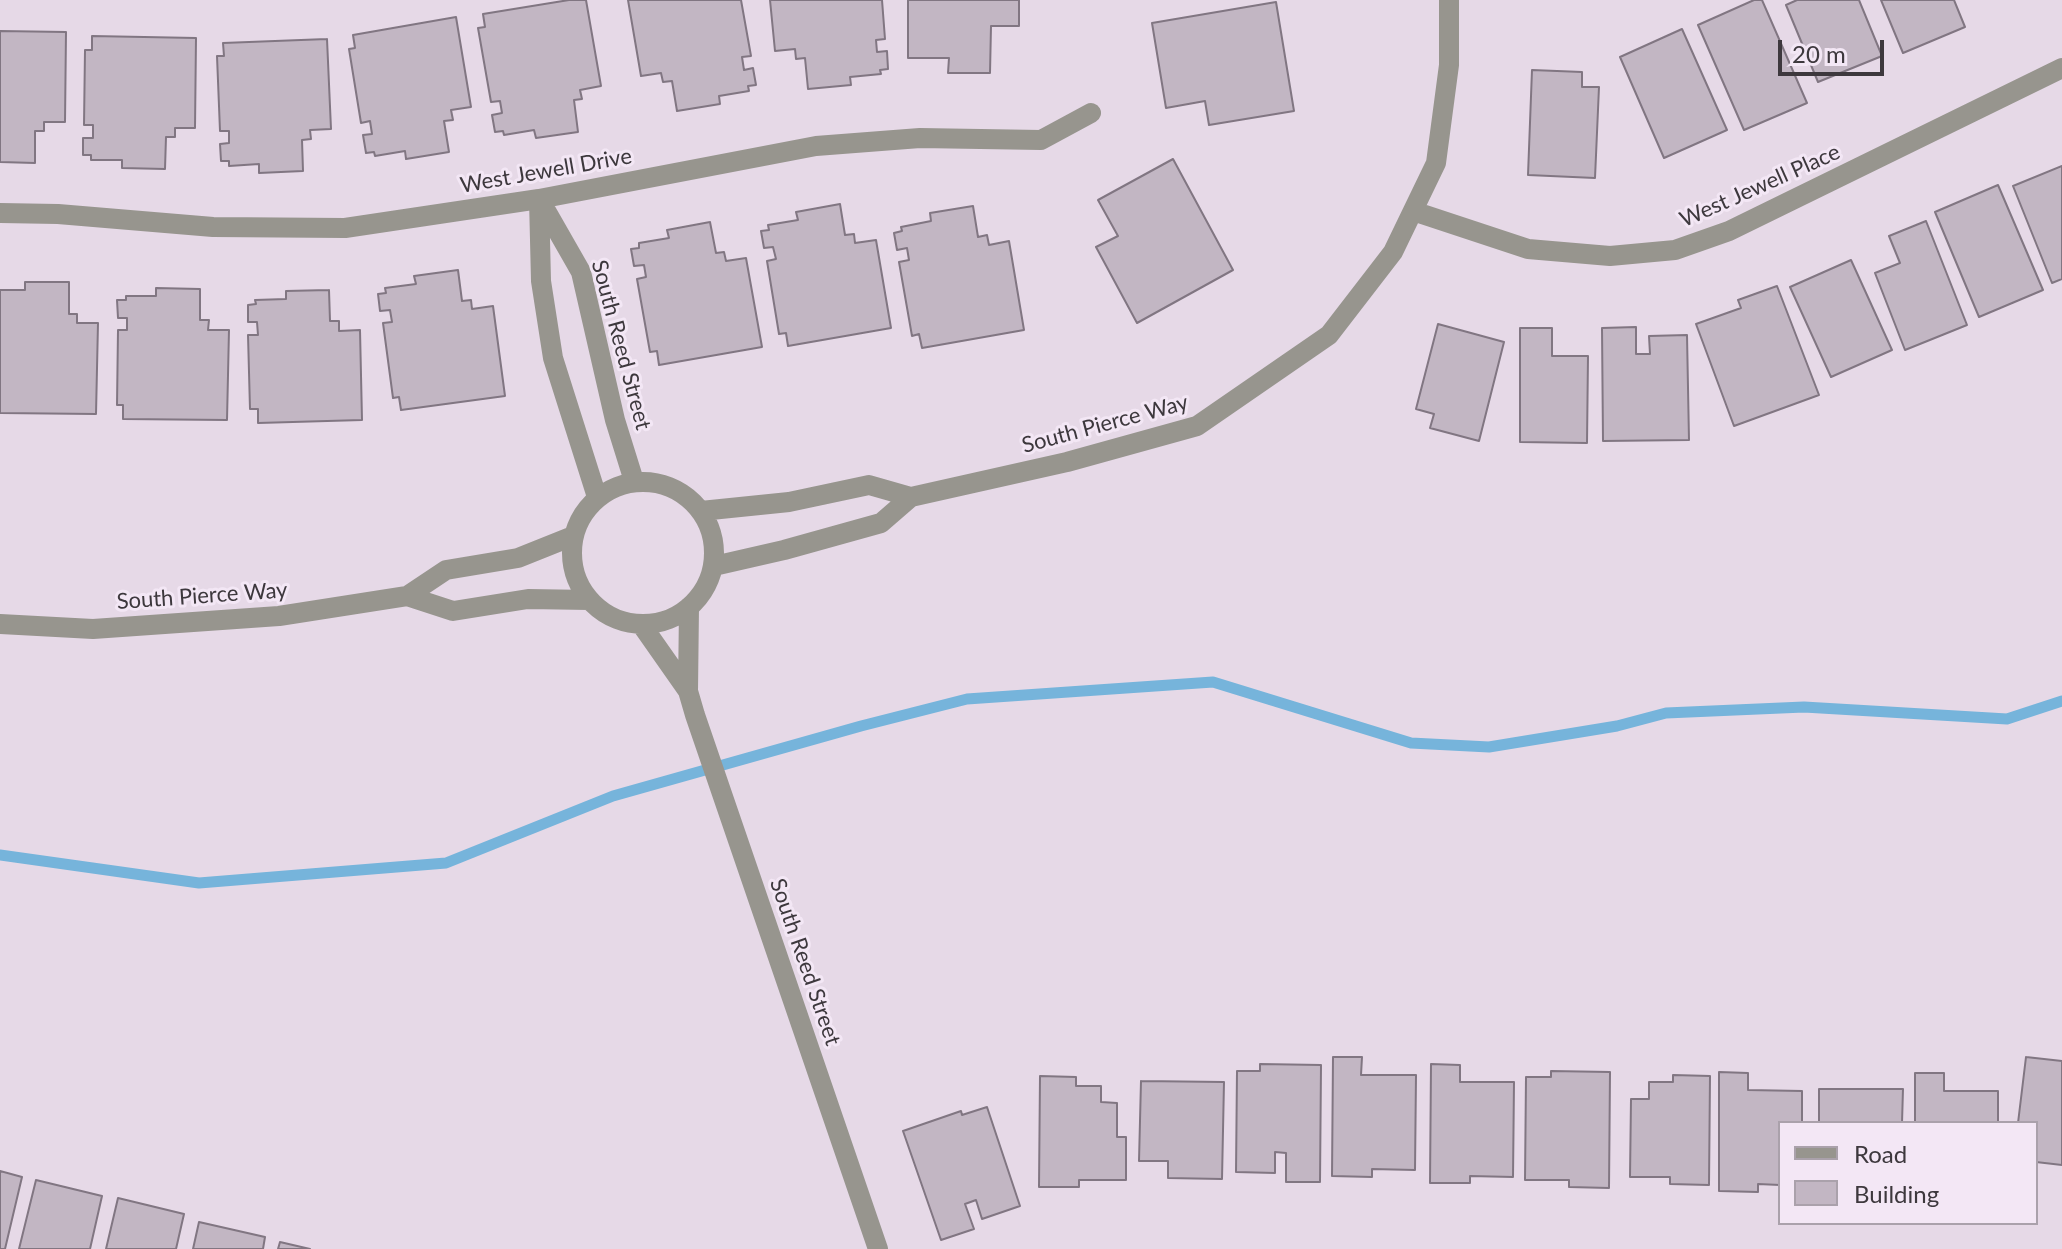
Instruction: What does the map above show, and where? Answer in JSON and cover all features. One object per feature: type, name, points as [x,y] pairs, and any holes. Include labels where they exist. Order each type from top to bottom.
[{"type":"street","name":"South Pierce Way","points":[[714,566],[881,523],[911,497],[1067,462],[1197,426],[1329,335],[1393,252],[1436,163],[1449,65],[1449,0]]},
{"type":"street","name":"West Jewell Place","points":[[1413,211],[1528,249],[1610,256],[1675,250],[1729,231],[2062,68]]},
{"type":"street","name":"West Jewell Drive","points":[[0,213],[58,214],[213,227],[345,228],[539,199],[816,146],[920,138],[1041,140],[1091,113]]},
{"type":"street","name":"South Reed Street","points":[[539,199],[581,272],[615,420],[634,481]]},
{"type":"street","points":[[539,199],[541,281],[553,358],[597,497]]},
{"type":"street","points":[[634,481],[672,487],[688,496],[710,527],[715,546],[714,566],[705,589],[689,607],[659,623],[622,621],[604,613],[589,600],[577,581],[571,559],[573,536],[582,515],[597,497],[614,487],[634,481]]},
{"type":"street","name":"South Pierce Way","points":[[701,511],[789,502],[869,485],[911,497]]},
{"type":"street","name":"South Pierce Way","points":[[0,624],[93,629],[279,616],[407,596],[446,570],[518,558],[573,536]]},
{"type":"street","name":"South Pierce Way","points":[[407,596],[453,611],[528,599],[589,600]]},
{"type":"street","name":"South Reed Street","points":[[689,607],[688,691],[695,715],[878,1249]]},
{"type":"street","name":"South Reed Street","points":[[641,624],[688,691]]},
{"type":"building","points":[[586,0],[601,86],[580,90],[582,99],[574,100],[578,132],[536,138],[534,130],[504,135],[503,131],[495,132],[492,115],[502,113],[500,101],[491,102],[478,28],[485,27],[483,14]]},
{"type":"building","points":[[628,0],[741,0],[751,56],[742,57],[744,70],[753,68],[756,85],[748,86],[749,91],[719,96],[720,104],[677,111],[672,81],[663,82],[661,73],[641,76]]},
{"type":"building","points":[[770,0],[882,0],[885,39],[876,40],[877,52],[887,51],[888,69],[880,70],[881,74],[850,77],[851,85],[808,89],[805,58],[796,59],[795,49],[775,51]]},
{"type":"building","points":[[908,0],[1019,0],[1019,26],[991,26],[990,73],[948,73],[949,58],[908,58]]},
{"type":"building","points":[[1754,0],[1762,0],[1807,103],[1744,130],[1698,25]]},
{"type":"building","points":[[1797,0],[1859,0],[1882,56],[1818,82],[1786,5]]},
{"type":"building","points":[[1881,0],[1954,0],[1965,27],[1903,53]]},
{"type":"building","points":[[1276,2],[1294,111],[1209,125],[1205,101],[1166,108],[1152,23]]},
{"type":"building","points":[[456,17],[471,107],[451,110],[453,120],[444,121],[449,152],[406,159],[405,151],[375,156],[374,152],[366,153],[363,135],[372,134],[370,121],[361,123],[349,49],[355,48],[353,35]]},
{"type":"building","points":[[1682,29],[1727,130],[1664,158],[1620,57]]},
{"type":"building","points":[[0,31],[66,32],[65,122],[44,122],[44,131],[35,131],[35,163],[0,162]]},
{"type":"building","points":[[92,36],[196,38],[195,128],[175,128],[175,137],[166,137],[165,169],[122,168],[122,160],[91,160],[91,155],[83,155],[83,138],[93,138],[93,125],[84,125],[85,50],[92,50]]},
{"type":"building","points":[[327,39],[331,129],[310,130],[311,139],[302,140],[303,171],[259,173],[259,164],[229,166],[229,161],[221,161],[220,144],[229,143],[229,131],[220,131],[217,56],[224,56],[223,43]]},
{"type":"building","points":[[1532,70],[1582,72],[1582,87],[1599,87],[1595,178],[1528,175]]},
{"type":"building","points":[[1173,159],[1233,270],[1137,323],[1096,247],[1118,236],[1098,200]]},
{"type":"building","points":[[2062,166],[2062,279],[2052,283],[2013,186]]},
{"type":"building","points":[[1998,185],[2043,290],[1979,317],[1935,212]]},
{"type":"building","points":[[840,204],[845,235],[854,234],[855,243],[876,240],[891,328],[788,346],[786,333],[779,334],[767,261],[776,259],[773,247],[764,248],[761,231],[769,230],[768,225],[798,220],[796,212]]},
{"type":"building","points":[[973,206],[978,237],[987,235],[989,245],[1009,241],[1024,330],[922,348],[919,334],[912,336],[899,262],[909,260],[907,248],[897,250],[894,233],[902,231],[901,227],[931,221],[930,213]]},
{"type":"building","points":[[1926,221],[1967,325],[1905,350],[1875,273],[1900,263],[1889,236]]},
{"type":"building","points":[[710,222],[716,253],[724,252],[726,261],[746,258],[762,347],[659,365],[657,351],[650,352],[637,279],[646,277],[644,265],[634,266],[631,249],[639,248],[639,243],[669,238],[667,230]]},
{"type":"building","points":[[1851,260],[1892,350],[1831,377],[1790,287]]},
{"type":"building","points":[[458,270],[462,301],[471,300],[472,309],[493,306],[505,396],[401,410],[399,397],[393,398],[383,323],[392,322],[390,310],[380,311],[378,294],[386,293],[385,288],[416,284],[414,276]]},
{"type":"building","points":[[25,282],[69,282],[69,314],[77,314],[77,323],[98,323],[96,414],[0,413],[0,290],[25,290]]},
{"type":"building","points":[[1777,286],[1819,395],[1734,426],[1696,324],[1741,308],[1738,300]]},
{"type":"building","points":[[156,288],[200,289],[200,320],[209,320],[208,330],[229,330],[227,420],[123,419],[123,405],[117,405],[118,330],[127,330],[127,318],[118,318],[117,300],[126,300],[126,296],[156,296]]},
{"type":"building","points":[[329,290],[330,321],[339,321],[339,331],[360,330],[362,420],[258,423],[258,409],[250,409],[248,335],[258,335],[257,322],[248,322],[248,305],[256,304],[255,300],[286,299],[286,291]]},
{"type":"building","points":[[1438,324],[1504,342],[1479,441],[1430,428],[1434,414],[1416,409]]},
{"type":"building","points":[[1636,327],[1636,354],[1650,354],[1649,336],[1687,335],[1689,440],[1603,441],[1602,328]]},
{"type":"building","points":[[1520,328],[1552,328],[1552,356],[1588,356],[1587,443],[1520,442]]},
{"type":"building","points":[[1333,1057],[1362,1057],[1361,1075],[1416,1075],[1415,1170],[1372,1169],[1372,1177],[1332,1176]]},
{"type":"building","points":[[2026,1057],[2062,1061],[2062,1165],[2038,1162],[2038,1121],[2018,1121]]},
{"type":"building","points":[[1260,1064],[1321,1065],[1320,1182],[1286,1182],[1286,1153],[1275,1152],[1275,1173],[1236,1172],[1237,1071],[1260,1071]]},
{"type":"building","points":[[1431,1064],[1460,1065],[1460,1082],[1514,1082],[1513,1177],[1470,1176],[1470,1183],[1430,1183]]},
{"type":"building","points":[[1551,1071],[1610,1072],[1609,1188],[1569,1187],[1569,1180],[1525,1180],[1526,1077],[1551,1077]]},
{"type":"building","points":[[1719,1072],[1748,1073],[1748,1090],[1802,1091],[1802,1121],[1778,1121],[1778,1185],[1758,1184],[1758,1192],[1719,1191]]},
{"type":"building","points":[[1915,1073],[1944,1073],[1944,1091],[1998,1091],[1998,1121],[1915,1121]]},
{"type":"building","points":[[1673,1075],[1710,1076],[1709,1185],[1670,1184],[1670,1177],[1630,1177],[1631,1099],[1649,1099],[1649,1082],[1673,1082]]},
{"type":"building","points":[[1040,1076],[1076,1077],[1076,1086],[1101,1086],[1101,1102],[1117,1103],[1117,1137],[1126,1137],[1126,1180],[1079,1180],[1079,1187],[1039,1187]]},
{"type":"building","points":[[1141,1081],[1224,1082],[1222,1179],[1168,1178],[1168,1161],[1139,1161]]},
{"type":"building","points":[[1819,1089],[1903,1089],[1902,1121],[1819,1121]]},
{"type":"building","points":[[987,1107],[1020,1206],[982,1219],[976,1200],[965,1204],[974,1229],[941,1240],[903,1131],[961,1111],[962,1115]]},
{"type":"building","points":[[0,1171],[22,1177],[5,1249],[0,1249]]},
{"type":"building","points":[[36,1180],[102,1196],[90,1249],[19,1249]]},
{"type":"building","points":[[118,1198],[184,1214],[176,1249],[106,1249]]},
{"type":"building","points":[[199,1222],[265,1237],[263,1249],[193,1249]]},
{"type":"building","points":[[280,1242],[310,1249],[278,1249]]},
{"type":"waterway","points":[[0,855],[199,883],[446,863],[613,796],[967,699],[1213,682],[1411,743],[1489,747],[1617,726],[1666,713],[1804,707],[2007,719],[2062,701]]}]
